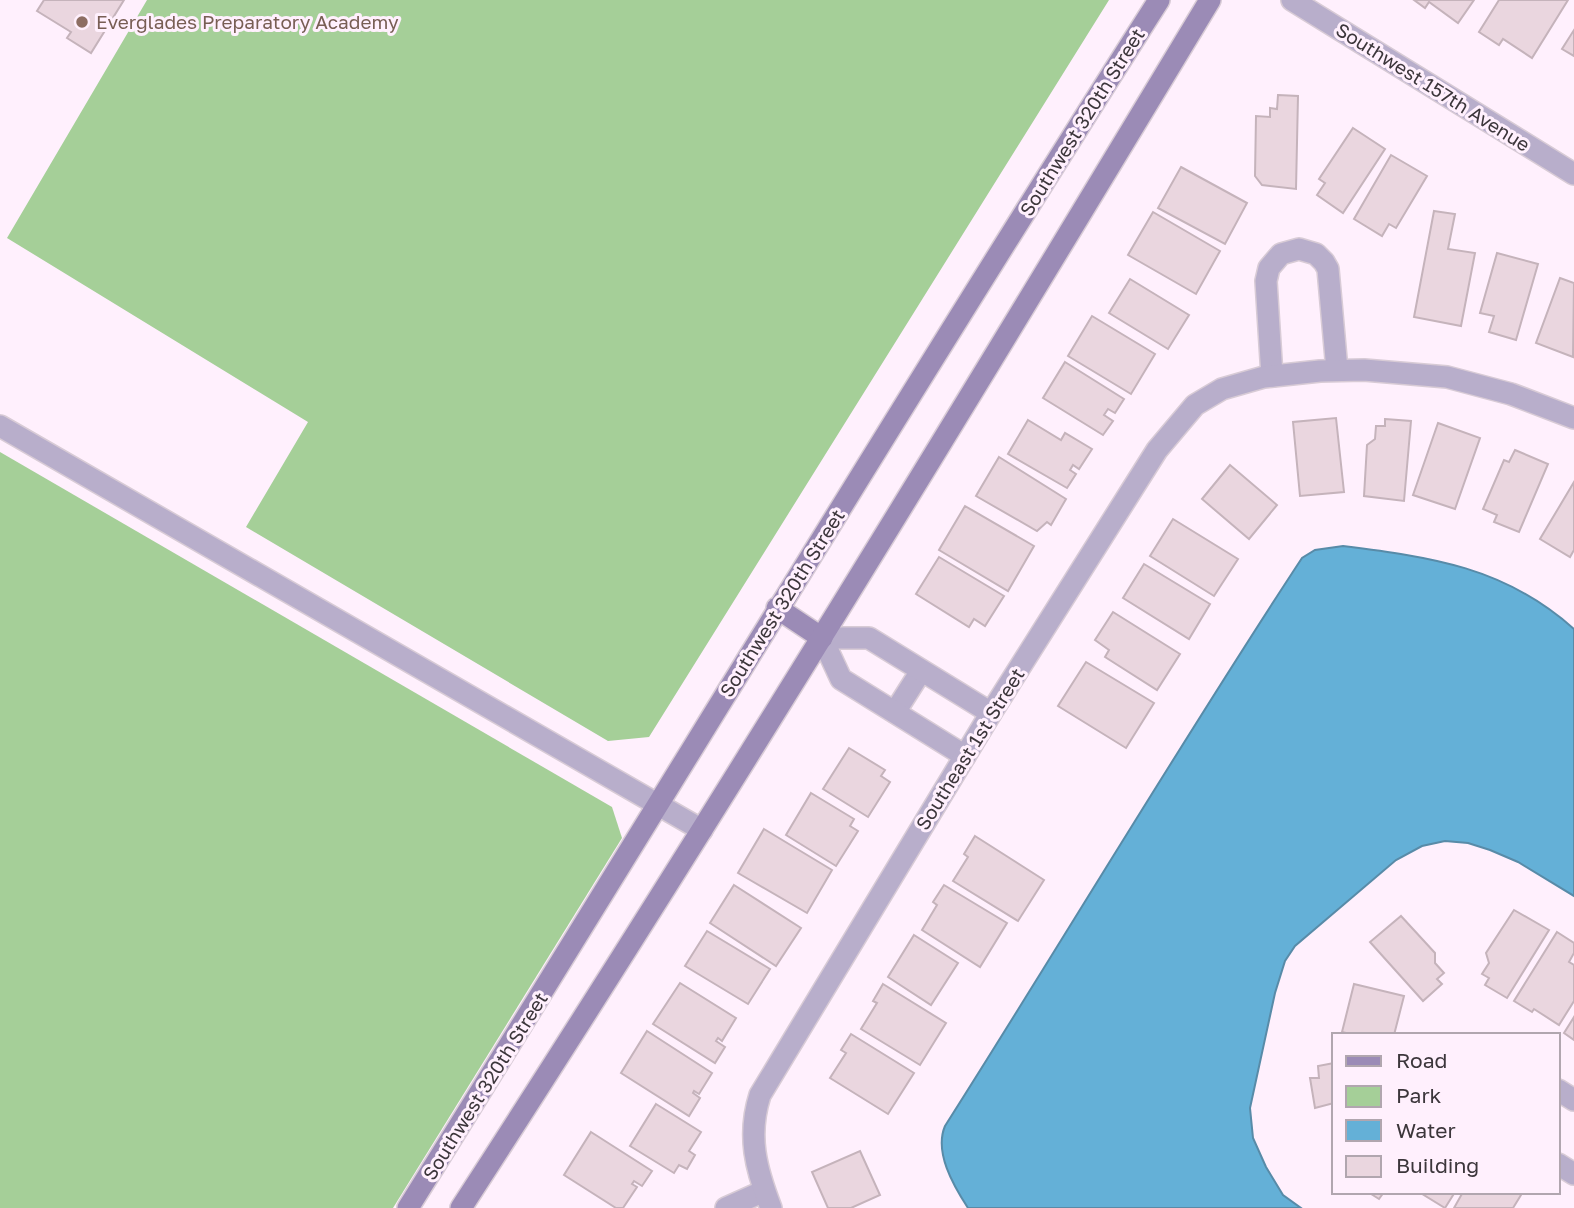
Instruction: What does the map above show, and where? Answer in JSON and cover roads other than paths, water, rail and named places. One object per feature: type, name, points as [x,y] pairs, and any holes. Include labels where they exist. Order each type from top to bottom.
[{"type":"street","name":"Southwest 320th Street","points":[[408,1208],[660,804],[777,608],[1159,0]]},
{"type":"street","points":[[461,1208],[822,638],[1210,0]]},
{"type":"street","name":"Southwest 157th Avenue","points":[[1292,0],[1574,174]]},
{"type":"street","points":[[1272,376],[1267,272],[1278,256],[1293,249],[1316,254],[1328,269],[1337,370]]},
{"type":"street","name":"Southeast 1st Street","points":[[768,1200],[755,1156],[752,1133],[753,1115],[760,1094],[991,713],[1157,450],[1195,405],[1208,396],[1243,382],[1298,373],[1364,370],[1447,377],[1511,394],[1574,418]]},
{"type":"street","points":[[0,426],[702,830]]},
{"type":"street","points":[[777,608],[822,638],[841,679],[965,756]]},
{"type":"street","points":[[822,638],[869,638],[991,713]]},
{"type":"street","points":[[895,712],[922,671]]},
{"type":"street","points":[[726,1208],[768,1200]]},
{"type":"water","points":[[1343,546],[1437,561],[1494,578],[1548,608],[1574,629],[1574,896],[1518,862],[1490,850],[1468,843],[1445,841],[1422,846],[1396,860],[1295,946],[1285,961],[1275,993],[1250,1108],[1253,1138],[1266,1167],[1283,1195],[1301,1208],[968,1208],[951,1179],[943,1157],[942,1136],[945,1126],[1302,558],[1315,550]]},
{"type":"place","name":"Everglades Preparatory Academy","points":[[82,22]]}]
